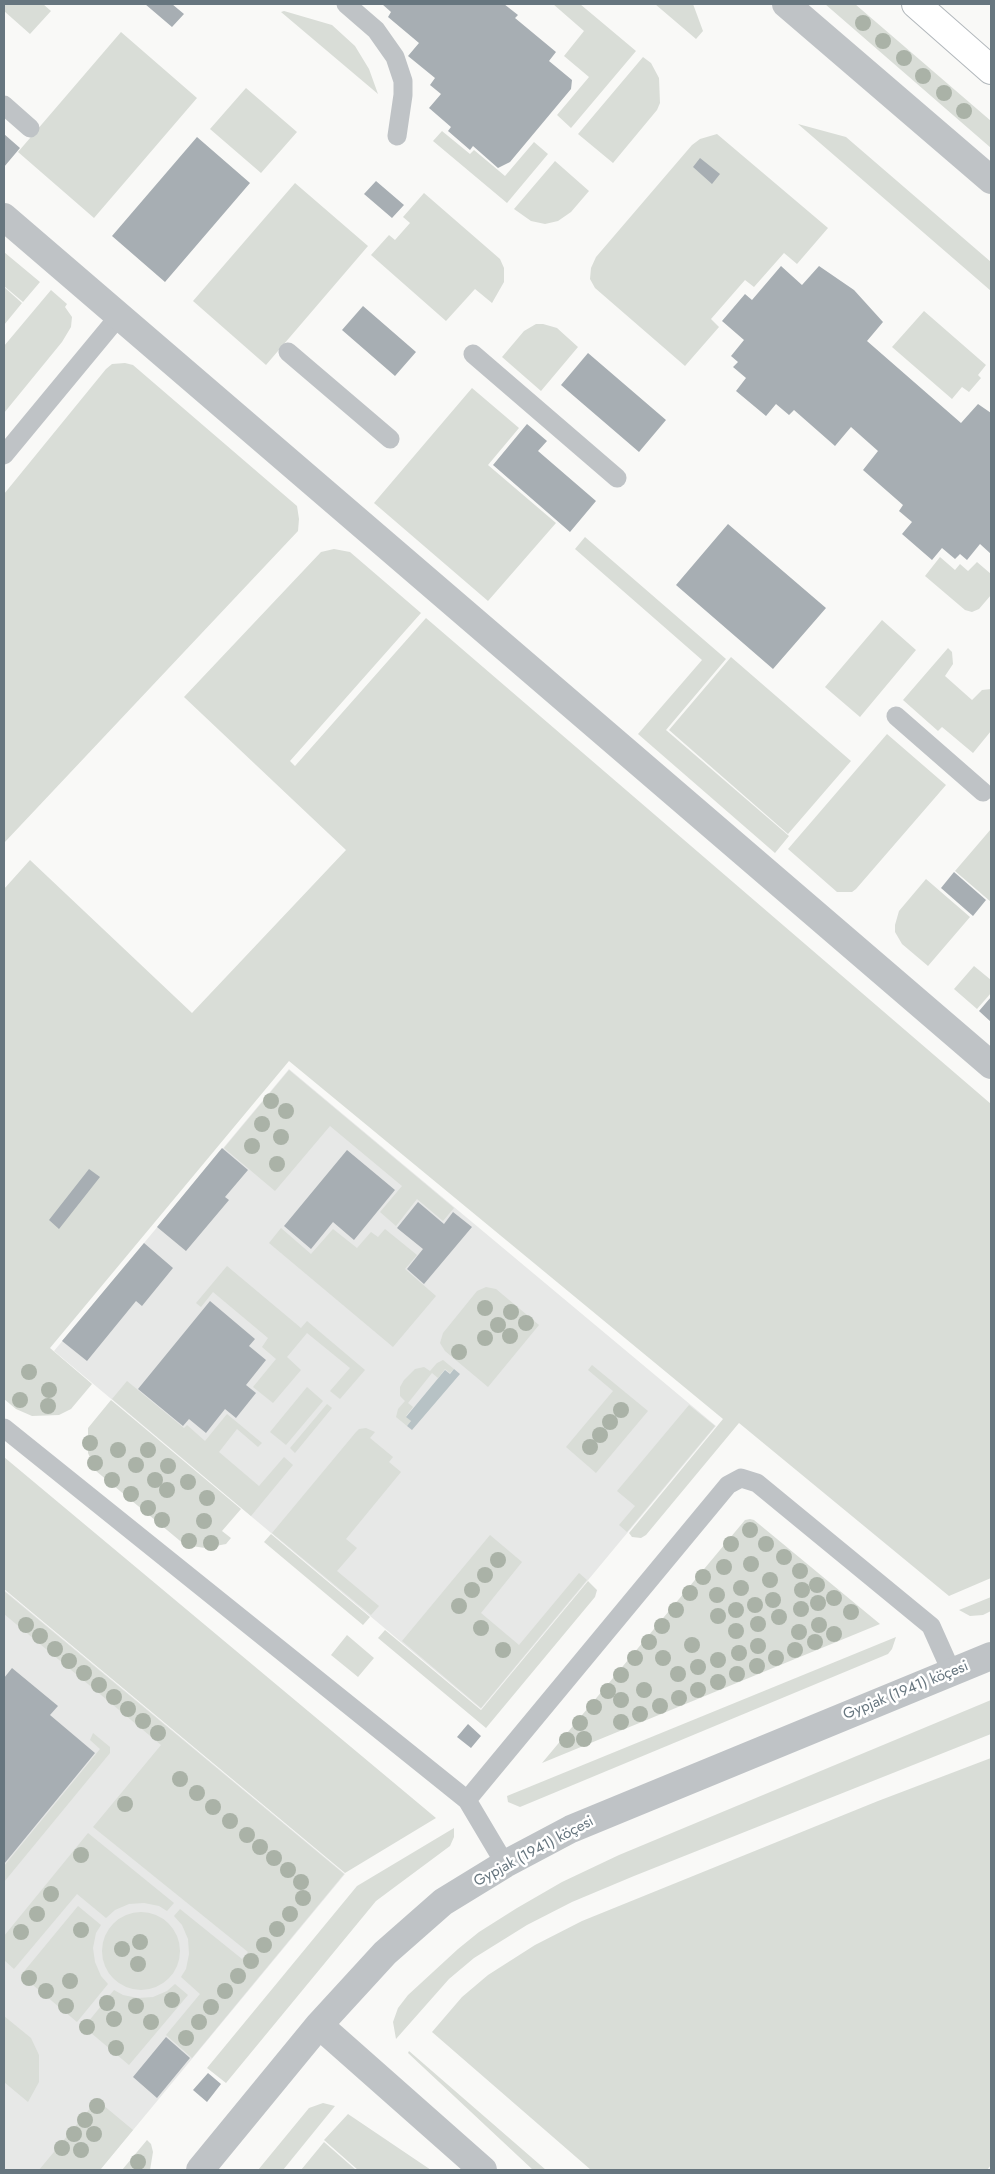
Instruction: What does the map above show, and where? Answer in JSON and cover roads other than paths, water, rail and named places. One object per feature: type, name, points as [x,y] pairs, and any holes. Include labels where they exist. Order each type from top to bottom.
[{"type":"main road","points":[[916,4],[991,70]]},
{"type":"street","points":[[786,4],[991,180]]},
{"type":"street","points":[[4,217],[991,1065]]},
{"type":"street","name":"Gypjak (1941) köçesi","points":[[200,2170],[319,2025],[386,1953],[443,1902],[505,1864],[571,1829],[991,1656]]},
{"type":"street","points":[[319,2025],[483,2170]]},
{"type":"lane","points":[[346,4],[376,30],[395,57],[403,81],[403,95],[397,136]]},
{"type":"lane","points":[[4,105],[30,128]]},
{"type":"lane","points":[[4,455],[119,316]]},
{"type":"lane","points":[[288,352],[390,439]]},
{"type":"lane","points":[[473,354],[617,478]]},
{"type":"lane","points":[[896,716],[983,792]]},
{"type":"lane","points":[[4,1428],[467,1800],[505,1864]]},
{"type":"lane","points":[[467,1800],[728,1485],[741,1478],[757,1483],[931,1626],[952,1673]]}]
